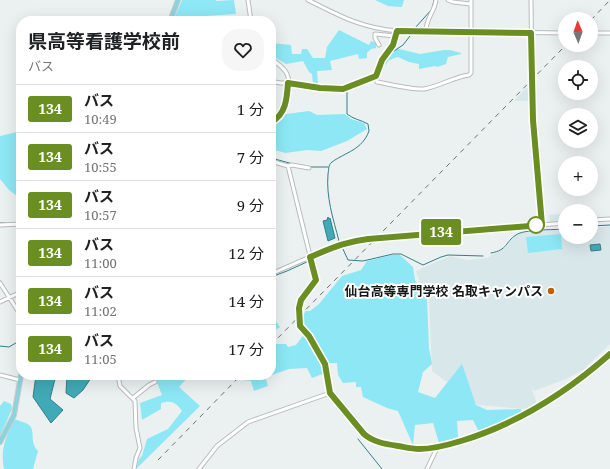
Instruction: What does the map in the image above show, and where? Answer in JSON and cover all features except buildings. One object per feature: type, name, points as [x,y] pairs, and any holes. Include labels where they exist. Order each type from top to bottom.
[{"type":"main road","points":[[172,16],[178,0]]},
{"type":"main road","points":[[0,442],[14,415],[20,380]]},
{"type":"street","points":[[248,0],[250,16]]},
{"type":"street","points":[[308,0],[313,1],[347,20],[375,28],[397,31],[558,33]]},
{"type":"street","points":[[426,31],[428,19],[434,8],[436,0]]},
{"type":"street","points":[[397,31],[393,45],[382,60],[376,76],[377,82],[419,89],[447,82],[461,75],[471,73],[471,2],[453,2],[448,0]]},
{"type":"street","points":[[531,0],[533,120],[542,225]]},
{"type":"street","points":[[375,28],[375,38],[379,46]]},
{"type":"street","points":[[598,33],[610,33]]},
{"type":"street","points":[[375,34],[396,36]]},
{"type":"street","points":[[276,62],[284,69],[287,74],[288,83],[288,95],[282,112],[276,118]]},
{"type":"street","points":[[276,82],[320,88],[343,89],[376,76]]},
{"type":"street","points":[[276,162],[288,166],[292,165],[309,168]]},
{"type":"street","points":[[288,166],[316,280],[301,300],[299,308],[300,326],[309,336],[325,364],[330,393],[369,438],[384,444],[419,449],[438,446],[485,434],[528,413],[574,384],[610,354]]},
{"type":"street","points":[[598,220],[610,219]]},
{"type":"street","points":[[0,225],[16,224]]},
{"type":"street","points":[[276,272],[337,245],[351,241],[558,224]]},
{"type":"street","points":[[0,283],[16,309]]},
{"type":"street","points":[[0,302],[16,294]]},
{"type":"street","points":[[0,375],[16,379]]},
{"type":"street","points":[[119,380],[120,386],[135,401],[136,428],[140,443],[134,469]]},
{"type":"street","points":[[133,398],[155,382]]},
{"type":"street","points":[[199,469],[217,446],[248,422],[330,393]]},
{"type":"street","points":[[428,469],[438,446]]},
{"type":"shaded area","points":[[182,0],[234,0],[236,14],[175,16]]},
{"type":"shaded area","points":[[375,0],[404,0],[402,7],[388,6]]},
{"type":"shaded area","points":[[339,30],[369,45],[371,41],[376,43],[376,48],[371,49],[367,53],[367,58],[359,59],[358,54],[330,61],[332,70],[317,71],[318,84],[313,84],[312,74],[309,72],[303,61],[286,64],[276,58],[276,44],[291,45],[292,54],[301,54],[302,49],[307,49],[313,58],[325,58],[327,47]]},
{"type":"shaded area","points":[[395,49],[420,54],[450,50],[461,54],[448,57],[446,64],[437,67],[435,66],[419,69],[419,64],[409,62],[398,57],[389,60],[384,67],[381,66],[384,59]]},
{"type":"shaded area","points":[[526,88],[528,88],[528,101],[514,101]]},
{"type":"shaded area","points":[[309,111],[317,115],[345,114],[351,119],[364,123],[367,129],[347,141],[321,151],[307,150],[285,153],[276,150],[276,118],[279,115]]},
{"type":"shaded area","points":[[16,132],[16,195],[9,190],[0,179],[0,136]]},
{"type":"shaded area","points":[[558,214],[558,221],[550,222],[549,215]]},
{"type":"shaded area","points":[[328,217],[329,219],[330,218],[335,238],[328,241],[323,221],[327,220]]},
{"type":"shaded area","points":[[610,226],[610,344],[583,370],[566,379],[534,391],[531,385],[537,405],[523,409],[478,405],[432,371],[429,300],[421,286],[416,271],[450,256],[467,260],[488,258],[505,248],[514,237],[522,233],[558,230],[558,244],[598,244],[598,227]]},
{"type":"shaded area","points":[[558,234],[558,244],[562,244],[562,249],[528,253],[526,237]]},
{"type":"shaded area","points":[[600,244],[601,250],[591,251],[590,245]]},
{"type":"shaded area","points":[[392,255],[400,255],[413,267],[415,280],[427,299],[429,348],[432,364],[423,372],[418,392],[435,398],[462,364],[476,405],[487,410],[521,409],[521,414],[479,432],[473,420],[457,421],[458,437],[439,443],[433,423],[415,425],[413,445],[398,411],[387,408],[363,397],[361,387],[356,387],[356,382],[343,383],[338,375],[337,363],[329,363],[302,323],[302,316],[306,311],[310,311],[319,304],[342,276],[361,270],[367,261]]},
{"type":"shaded area","points":[[276,321],[280,327],[276,330]]},
{"type":"shaded area","points":[[305,333],[323,364],[325,373],[312,378],[307,368],[289,369],[276,374],[276,344],[286,344],[288,347],[296,345]]},
{"type":"shaded area","points":[[35,380],[55,380],[50,399],[63,410],[51,423],[33,397]]},
{"type":"shaded area","points":[[67,380],[90,380],[83,390],[74,398],[66,393]]},
{"type":"shaded area","points":[[156,380],[185,380],[179,387],[200,406],[136,469],[147,439],[168,429],[182,411],[173,402],[165,402],[161,403],[161,409],[142,420],[140,403],[162,395]]},
{"type":"shaded area","points":[[243,380],[266,380],[268,386],[254,391],[251,381]]},
{"type":"shaded area","points":[[4,401],[11,404],[12,409],[0,436],[0,406]]},
{"type":"shaded area","points":[[14,419],[26,423],[31,427],[35,448],[38,451],[33,469],[4,469],[3,449]]},
{"type":"waterway","points":[[415,28],[432,9],[434,0]]},
{"type":"waterway","points":[[378,74],[388,55],[403,45],[410,36]]},
{"type":"waterway","points":[[351,85],[362,79],[375,75]]},
{"type":"waterway","points":[[339,241],[329,199],[329,166],[332,162],[358,147],[369,131],[368,124],[347,114],[347,91]]},
{"type":"waterway","points":[[276,159],[293,164]]},
{"type":"waterway","points":[[309,167],[328,167]]},
{"type":"waterway","points":[[0,223],[5,223]]},
{"type":"waterway","points":[[598,226],[610,225]]},
{"type":"waterway","points":[[491,253],[501,250],[512,238],[520,233],[558,229]]},
{"type":"waterway","points":[[313,259],[342,247],[348,260],[363,261],[393,254],[401,254],[423,265],[448,255],[483,256]]},
{"type":"waterway","points":[[276,275],[309,261]]},
{"type":"waterway","points":[[0,346],[9,347],[16,343]]},
{"type":"waterway","points":[[358,439],[382,469]]},
{"type":"railway","points":[[598,13],[610,0]]},
{"type":"railway","points":[[276,340],[559,52]]},
{"type":"railway","points":[[158,460],[236,380]]},
{"type":"bus line","name":"134","points":[[276,119],[285,107],[288,95],[288,83],[320,88],[343,89],[376,76],[382,60],[393,45],[397,31],[531,33],[533,120],[542,225],[408,235],[351,241],[337,245],[310,257],[316,280],[301,300],[299,308],[300,326],[309,336],[325,364],[328,374],[330,393],[364,434],[376,442],[419,449],[445,446],[485,434],[528,413],[574,384],[610,354]]},
{"type":"place","name":"仙台高等専門学校 名取キャンパス","points":[[551,291]]}]
